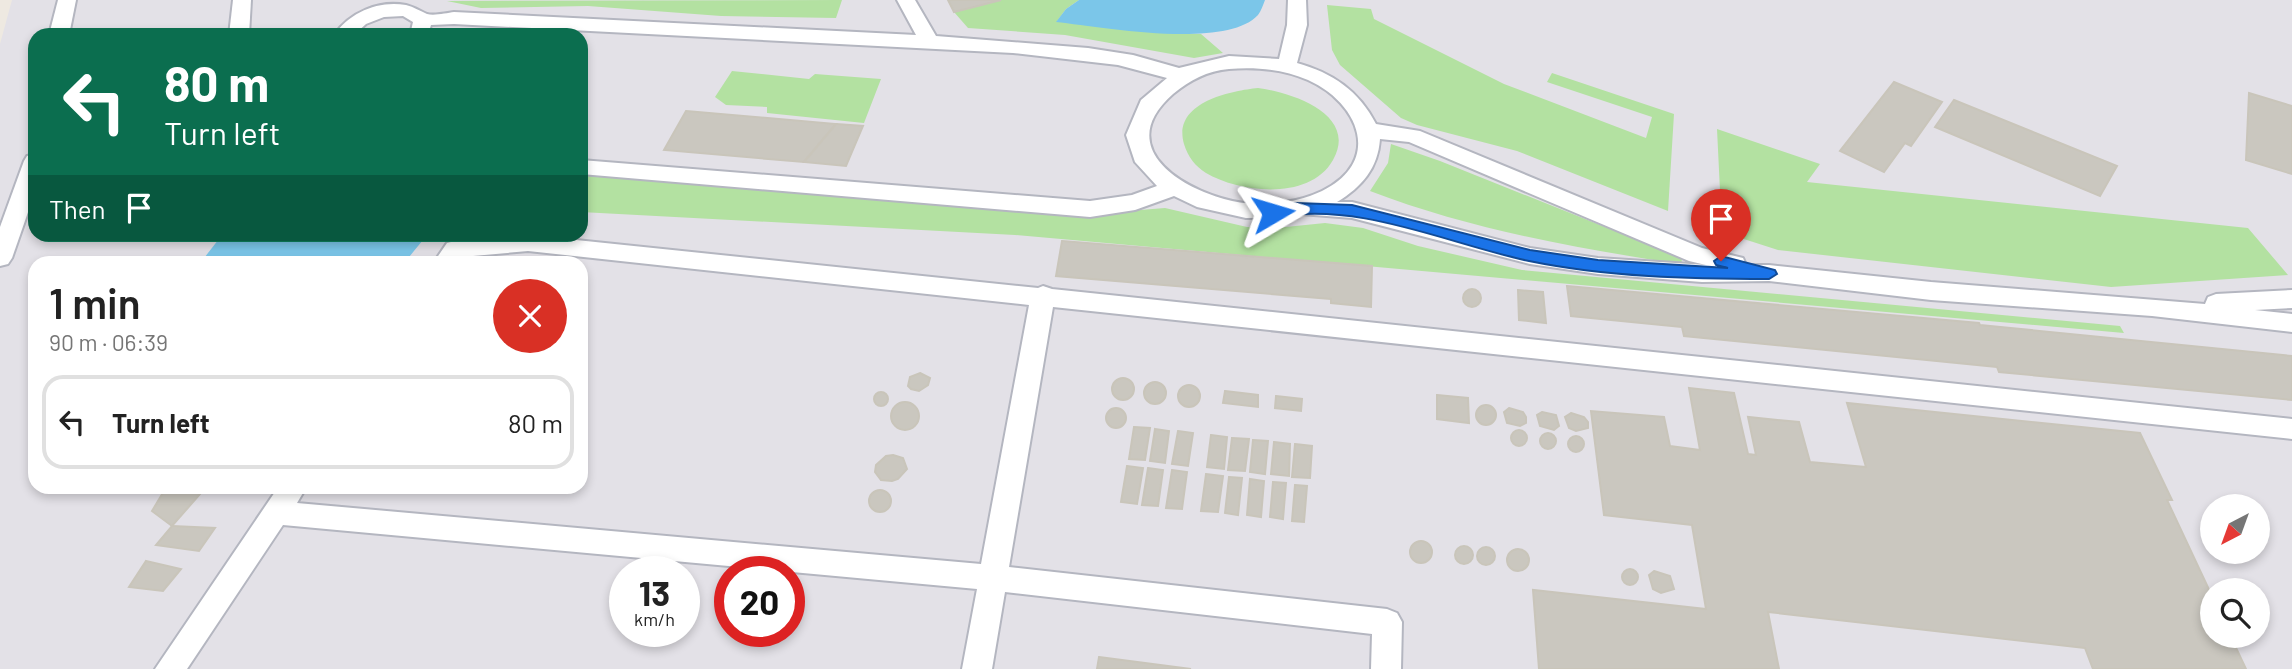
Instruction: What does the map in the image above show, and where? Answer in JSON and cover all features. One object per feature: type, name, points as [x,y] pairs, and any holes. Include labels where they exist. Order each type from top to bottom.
[{"type":"lane","points":[[61,28],[67,0]]},
{"type":"lane","points":[[240,28],[242,0]]},
{"type":"lane","points":[[906,0],[929,41]]},
{"type":"lane","points":[[1286,66],[1294,46],[1299,13],[1297,0]]},
{"type":"lane","points":[[349,28],[363,9],[375,12],[401,9],[411,10],[421,28],[454,18],[929,41],[1083,52],[1184,74]]},
{"type":"lane","points":[[1250,61],[1286,66],[1318,77],[1345,94],[1363,116],[1370,141],[1363,166],[1344,188],[1312,205],[1273,213],[1231,211],[1193,200],[1163,182],[1144,159],[1137,134],[1142,111],[1158,90],[1184,74],[1227,63],[1250,61]]},
{"type":"lane","points":[[1367,130],[1413,136],[1697,255],[1769,274]]},
{"type":"lane","points":[[588,168],[1090,209],[1135,202],[1174,188]]},
{"type":"lane","points":[[0,258],[28,180]]},
{"type":"lane","points":[[1296,208],[1352,211],[1530,256],[1598,266],[1702,274],[1769,274],[1931,291],[2152,307],[2292,323]]},
{"type":"lane","points":[[450,256],[455,249],[528,243],[1043,295],[2292,429]]},
{"type":"lane","points":[[977,669],[1043,295]]},
{"type":"lane","points":[[2152,307],[2292,299]]},
{"type":"lane","points":[[170,669],[289,494]]},
{"type":"lane","points":[[276,513],[993,578],[1387,622],[1385,669]]},
{"type":"shaded area","points":[[12,0],[2292,0],[2292,669],[0,669],[0,44]]},
{"type":"green space","points":[[842,0],[836,18],[721,16],[588,6],[481,8],[447,1]]},
{"type":"green space","points":[[1001,0],[1079,0],[1066,9],[1057,21],[1153,32],[1201,34],[1223,53],[1194,58],[1065,35],[968,28],[954,12]]},
{"type":"green space","points":[[1327,5],[1371,9],[1374,19],[1504,84],[1646,138],[1652,117],[1547,82],[1552,73],[1674,114],[1668,211],[1517,151],[1417,125],[1401,118],[1340,65],[1332,50]]},
{"type":"green space","points":[[732,71],[809,79],[815,74],[881,79],[864,123],[767,113],[767,107],[726,105],[715,97]]},
{"type":"green space","points":[[1258,88],[1303,100],[1329,118],[1337,130],[1339,144],[1333,160],[1322,173],[1308,182],[1274,189],[1237,185],[1206,173],[1192,161],[1184,144],[1183,130],[1186,118],[1194,109],[1219,96]]},
{"type":"green space","points":[[1717,129],[1820,164],[1807,182],[2248,228],[2288,275],[2111,287],[1778,250],[1722,232]]},
{"type":"green space","points":[[1391,144],[1680,257],[1682,261],[1680,264],[1641,258],[1523,236],[1445,216],[1370,191],[1388,163]]},
{"type":"green space","points":[[588,173],[1079,215],[1165,208],[1247,227],[1276,228],[1325,223],[1363,228],[1418,246],[1522,270],[2120,326],[2124,333],[1015,235],[588,212]]},
{"type":"water","points":[[1079,0],[1265,0],[1258,15],[1242,26],[1219,32],[1162,34],[1056,22],[1066,9]]},
{"type":"water","points":[[217,242],[421,242],[410,256],[206,256]]},
{"type":"building","points":[[948,0],[1001,0],[954,12]]},
{"type":"building","points":[[1894,82],[1942,102],[1911,146],[1905,143],[1884,172],[1840,151]]},
{"type":"building","points":[[2249,93],[2292,106],[2292,174],[2246,160]]},
{"type":"building","points":[[1954,100],[2117,166],[2100,196],[1935,127]]},
{"type":"building","points":[[686,111],[836,124],[804,162],[664,150]]},
{"type":"building","points":[[836,124],[863,126],[846,166],[804,162]]},
{"type":"building","points":[[1062,241],[1372,266],[1371,307],[1331,303],[1331,299],[1056,276]]},
{"type":"building","points":[[1567,286],[1979,323],[2292,356],[2292,400],[1999,372],[1997,367],[1684,336],[1682,327],[1571,316]]},
{"type":"building","points":[[1472,289],[1478,292],[1481,298],[1478,304],[1472,307],[1466,304],[1463,298],[1466,292]]},
{"type":"building","points":[[1518,290],[1543,292],[1546,323],[1519,320]]},
{"type":"building","points":[[920,373],[930,378],[928,385],[919,391],[911,389],[908,386],[910,377]]},
{"type":"building","points":[[1123,378],[1131,381],[1134,389],[1131,397],[1123,400],[1115,397],[1112,389],[1115,381]]},
{"type":"building","points":[[1155,382],[1163,385],[1166,393],[1163,401],[1155,404],[1147,401],[1144,393],[1147,385]]},
{"type":"building","points":[[1189,385],[1197,388],[1200,396],[1197,404],[1189,407],[1181,404],[1178,396],[1181,388]]},
{"type":"building","points":[[1689,388],[1734,393],[1748,454],[1756,455],[1748,417],[1799,422],[1810,462],[1866,467],[1847,403],[2140,433],[2172,500],[2167,500],[2204,578],[2200,578],[2200,648],[2236,648],[2246,669],[2093,669],[2085,648],[1768,612],[1779,669],[1539,669],[1533,590],[1706,609],[1692,525],[1604,515],[1591,411],[1664,417],[1670,446],[1700,450]]},
{"type":"building","points":[[1225,391],[1258,395],[1258,407],[1223,403]]},
{"type":"building","points":[[878,392],[884,392],[888,399],[884,406],[878,406],[874,402],[874,396]]},
{"type":"building","points":[[1437,395],[1468,398],[1469,423],[1437,419]]},
{"type":"building","points":[[1276,396],[1302,399],[1301,411],[1275,408]]},
{"type":"building","points":[[905,402],[915,406],[919,416],[915,426],[905,430],[895,426],[891,416],[895,406]]},
{"type":"building","points":[[1486,405],[1493,408],[1496,415],[1493,422],[1486,425],[1479,422],[1476,415],[1479,408]]},
{"type":"building","points":[[1116,408],[1123,411],[1126,418],[1123,425],[1116,428],[1109,425],[1106,418],[1109,411]]},
{"type":"building","points":[[1509,408],[1523,412],[1526,423],[1520,426],[1507,423],[1504,412]]},
{"type":"building","points":[[1542,412],[1556,415],[1559,426],[1554,430],[1540,426],[1537,415]]},
{"type":"building","points":[[1571,413],[1584,417],[1588,428],[1576,431],[1569,428],[1565,417]]},
{"type":"building","points":[[1134,427],[1150,428],[1145,460],[1129,459]]},
{"type":"building","points":[[1155,429],[1169,431],[1165,463],[1150,461]]},
{"type":"building","points":[[1519,430],[1525,432],[1525,444],[1519,446],[1513,444],[1511,438],[1513,432]]},
{"type":"building","points":[[1178,431],[1193,433],[1188,466],[1172,464]]},
{"type":"building","points":[[1548,433],[1556,441],[1548,449],[1540,441]]},
{"type":"building","points":[[1211,435],[1227,437],[1224,469],[1207,467]]},
{"type":"building","points":[[1576,436],[1584,444],[1576,452],[1568,444]]},
{"type":"building","points":[[1232,438],[1249,439],[1245,471],[1228,470]]},
{"type":"building","points":[[1253,440],[1268,441],[1265,474],[1250,472]]},
{"type":"building","points":[[1274,442],[1290,444],[1289,476],[1271,474]]},
{"type":"building","points":[[1295,444],[1312,446],[1310,478],[1292,477]]},
{"type":"building","points":[[886,456],[903,458],[907,469],[898,479],[881,480],[875,472],[876,465]]},
{"type":"building","points":[[1127,466],[1143,468],[1137,504],[1121,502]]},
{"type":"building","points":[[1148,468],[1163,470],[1158,506],[1142,505]]},
{"type":"building","points":[[1172,470],[1187,472],[1182,509],[1166,508]]},
{"type":"building","points":[[1206,474],[1223,476],[1218,512],[1201,511]]},
{"type":"building","points":[[1229,477],[1242,478],[1238,515],[1225,513]]},
{"type":"building","points":[[1250,479],[1264,481],[1261,517],[1247,515]]},
{"type":"building","points":[[1273,482],[1286,483],[1283,519],[1270,517]]},
{"type":"building","points":[[1295,485],[1307,486],[1304,522],[1292,521]]},
{"type":"building","points":[[880,490],[888,493],[891,501],[888,509],[880,512],[872,509],[869,501],[872,493]]},
{"type":"building","points":[[162,494],[200,494],[172,526],[152,511]]},
{"type":"building","points":[[172,526],[215,528],[199,551],[156,545]]},
{"type":"building","points":[[1421,541],[1429,544],[1432,552],[1429,560],[1421,563],[1413,560],[1410,552],[1413,544]]},
{"type":"building","points":[[1464,546],[1470,549],[1473,555],[1470,561],[1464,564],[1458,561],[1455,555],[1458,549]]},
{"type":"building","points":[[1486,547],[1492,550],[1495,556],[1492,562],[1486,565],[1480,562],[1477,556],[1480,550]]},
{"type":"building","points":[[1518,549],[1526,552],[1529,560],[1526,568],[1518,571],[1510,568],[1507,560],[1510,552]]},
{"type":"building","points":[[146,561],[181,569],[163,591],[129,587]]},
{"type":"building","points":[[1627,569],[1633,569],[1638,577],[1636,583],[1627,585],[1622,580],[1622,574]]},
{"type":"building","points":[[1654,571],[1670,576],[1674,589],[1661,593],[1653,589],[1649,575]]},
{"type":"building","points":[[1099,657],[1191,669],[1097,669]]},
{"type":"route","points":[[1273,213],[1296,208],[1352,211],[1530,256],[1598,266],[1702,274],[1769,274],[1721,261]]}]
